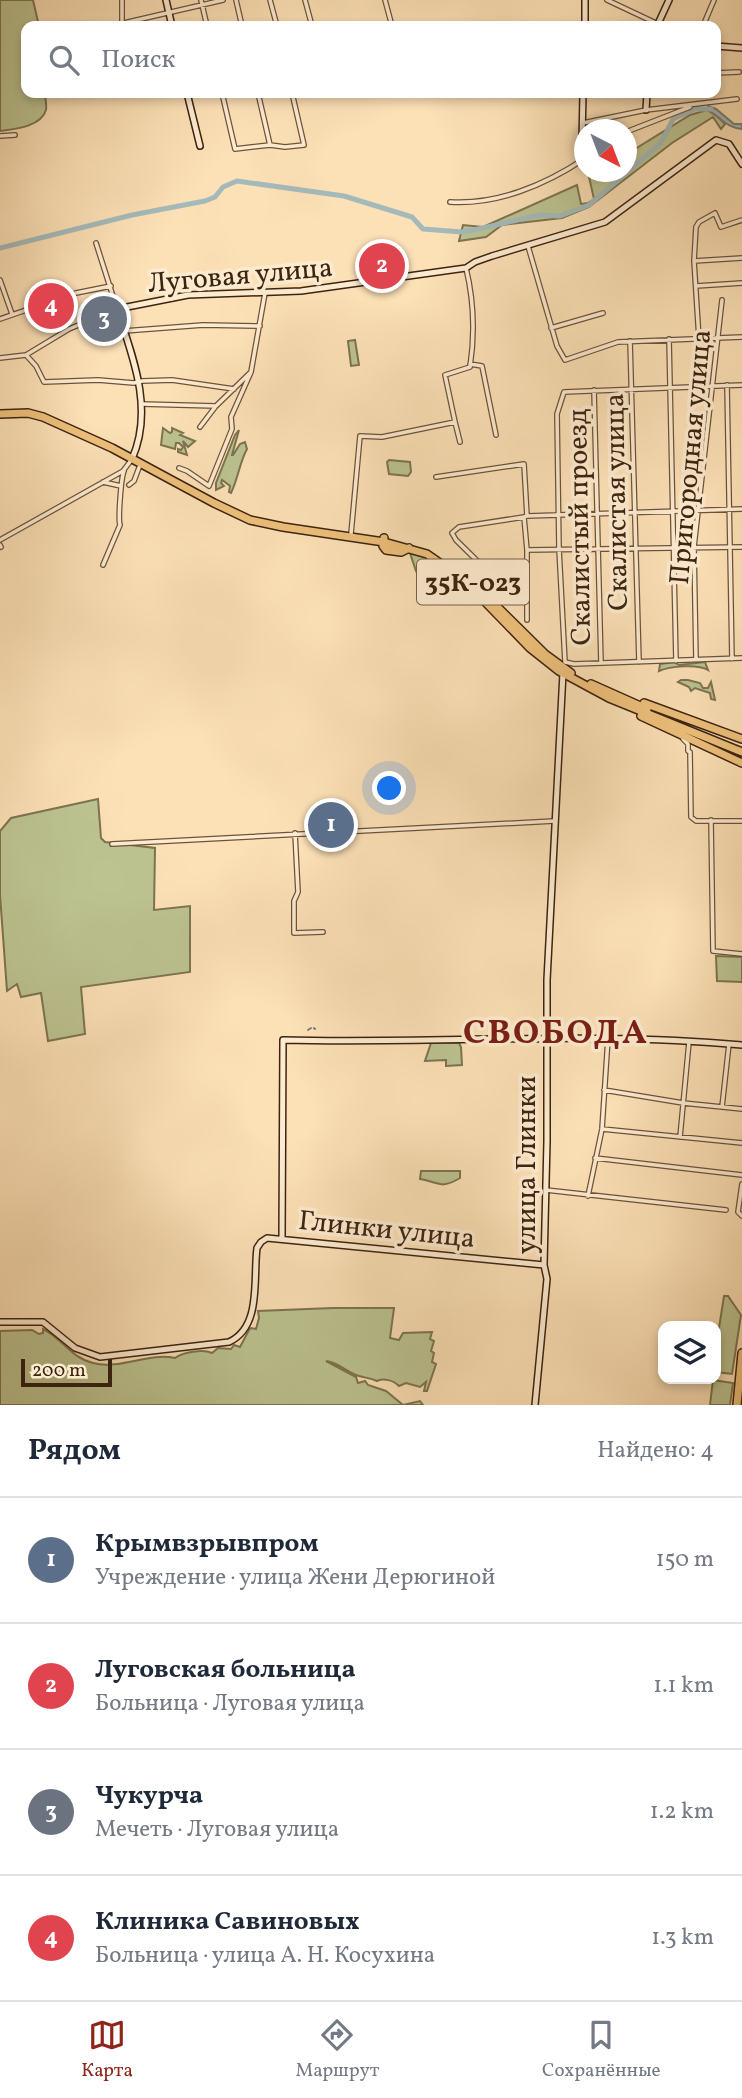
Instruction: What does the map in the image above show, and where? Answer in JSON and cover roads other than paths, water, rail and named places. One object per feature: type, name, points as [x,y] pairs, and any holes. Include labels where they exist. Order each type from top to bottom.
[{"type":"main road","points":[[166,0],[171,21]]},
{"type":"main road","points":[[584,21],[585,0]]},
{"type":"main road","points":[[659,21],[669,0]]},
{"type":"main road","points":[[721,46],[742,48]]},
{"type":"main road","points":[[189,98],[200,146]]},
{"type":"main road","points":[[583,98],[583,119]]},
{"type":"main road","points":[[646,110],[647,98]]},
{"type":"main road","name":"Луговая улица","points":[[117,309],[188,295],[307,291],[466,268],[483,259],[604,222],[716,139],[729,144],[742,164]]},
{"type":"main road","points":[[117,309],[138,382],[141,404],[141,430],[132,459]]},
{"type":"main road","name":"35К-023","points":[[0,414],[28,413],[43,417],[250,520],[293,529],[384,540],[433,557],[452,570],[530,648],[562,673],[629,707],[742,750]]},
{"type":"main road","name":"35К-023","points":[[174,482],[259,518],[421,547],[439,556],[475,583],[555,662],[575,675],[616,696],[742,750]]},
{"type":"main road","name":"улица Глинки","points":[[535,1405],[547,1283],[544,1265],[548,953],[562,673]]},
{"type":"main road","points":[[616,696],[742,739]]},
{"type":"main road","points":[[629,707],[668,729],[742,763]]},
{"type":"main road","points":[[282,1239],[283,1040],[608,1038],[689,1040],[742,1045]]},
{"type":"main road","name":"Глинки улица","points":[[0,1322],[43,1322],[75,1348],[100,1357],[229,1342],[240,1336],[249,1321],[257,1248],[261,1241],[267,1238],[544,1265]]},
{"type":"main road","points":[[739,1404],[742,1353]]},
{"type":"street","points":[[122,0],[122,21]]},
{"type":"street","points":[[135,21],[201,2],[223,0]]},
{"type":"street","points":[[236,0],[241,21]]},
{"type":"street","points":[[270,0],[276,21]]},
{"type":"street","points":[[305,0],[311,21]]},
{"type":"street","points":[[385,0],[391,21]]},
{"type":"street","points":[[607,0],[649,21]]},
{"type":"street","points":[[705,21],[713,0]]},
{"type":"street","points":[[201,2],[206,21]]},
{"type":"street","points":[[721,73],[739,72]]},
{"type":"street","points":[[223,98],[235,149],[304,145],[293,98]]},
{"type":"street","points":[[259,98],[270,145]]},
{"type":"street","points":[[602,119],[646,110],[737,99]]},
{"type":"street","points":[[637,127],[694,104]]},
{"type":"street","points":[[0,136],[15,135]]},
{"type":"street","points":[[450,202],[474,203],[505,197],[574,165]]},
{"type":"street","points":[[699,339],[694,261],[696,227],[699,222],[715,213],[721,227],[742,220]]},
{"type":"street","points":[[96,243],[117,309]]},
{"type":"street","points":[[528,246],[556,346],[565,360],[618,342],[742,337]]},
{"type":"street","points":[[694,261],[742,258]]},
{"type":"street","points":[[460,442],[445,375],[468,369],[470,364],[473,295],[466,268]]},
{"type":"street","points":[[0,280],[12,314]]},
{"type":"street","points":[[696,286],[742,283]]},
{"type":"street","points":[[0,319],[76,293],[111,286]]},
{"type":"street","points":[[179,468],[209,486],[232,429],[231,417],[251,372],[265,293]]},
{"type":"street","name":"Пригородная улица","points":[[696,660],[694,547],[722,300]]},
{"type":"street","name":"Луговая улица","points":[[0,358],[26,355],[69,329],[117,309]]},
{"type":"street","points":[[551,328],[603,313]]},
{"type":"street","points":[[124,331],[203,325],[260,326]]},
{"type":"street","points":[[669,339],[676,661]]},
{"type":"street","name":"Скалистая улица","points":[[630,341],[639,662]]},
{"type":"street","points":[[26,355],[36,366],[44,382],[98,380],[121,383],[172,380],[234,389]]},
{"type":"street","points":[[470,364],[482,366],[496,435]]},
{"type":"street","points":[[200,427],[216,406],[251,372]]},
{"type":"street","points":[[727,385],[732,659]]},
{"type":"street","points":[[742,385],[564,393],[557,414],[559,549],[565,662],[574,664],[742,658]]},
{"type":"street","name":"Скалистый проезд","points":[[594,390],[601,663]]},
{"type":"street","points":[[141,404],[216,406]]},
{"type":"street","points":[[351,534],[359,436],[382,437],[455,422]]},
{"type":"street","points":[[103,565],[120,525],[118,519],[123,493],[122,475],[132,459]]},
{"type":"street","points":[[129,485],[134,481],[141,464]]},
{"type":"street","points":[[436,477],[524,464],[527,620]]},
{"type":"street","points":[[0,544],[125,469]]},
{"type":"street","points":[[102,482],[121,485]]},
{"type":"street","points":[[527,589],[509,592],[452,533],[460,527],[525,517],[742,509]]},
{"type":"street","points":[[527,550],[742,547]]},
{"type":"street","points":[[668,729],[687,742],[690,751],[691,817],[696,821],[742,821]]},
{"type":"street","points":[[711,820],[713,951],[742,954]]},
{"type":"street","points":[[112,844],[556,821]]},
{"type":"street","points":[[295,833],[298,892],[294,901],[294,933],[323,932]]},
{"type":"street","points":[[589,1196],[602,1129],[608,1038]]},
{"type":"street","points":[[680,1137],[689,1040]]},
{"type":"street","points":[[722,1107],[729,1044]]},
{"type":"street","points":[[604,1090],[682,1103],[742,1109]]},
{"type":"street","points":[[602,1129],[742,1143]]},
{"type":"street","points":[[595,1158],[742,1175]]},
{"type":"street","points":[[742,1184],[738,1212],[742,1216]]},
{"type":"street","points":[[546,1190],[726,1210]]},
{"type":"waterway","points":[[0,248],[132,215],[205,201],[215,197],[223,187],[237,181],[344,196],[412,217],[423,229],[462,232],[539,215],[560,216],[589,205],[661,143],[673,119],[695,109],[711,109]]},
{"type":"place","name":"Луговская больница","points":[[382,266]]},
{"type":"place","name":"Клиника Савиновых","points":[[51,306]]},
{"type":"place","name":"Чукурча","points":[[104,319]]},
{"type":"place","name":"Крымвзрывпром","points":[[331,825]]},
{"type":"district","name":"СВОБОДА","points":[[556,1031]]}]
